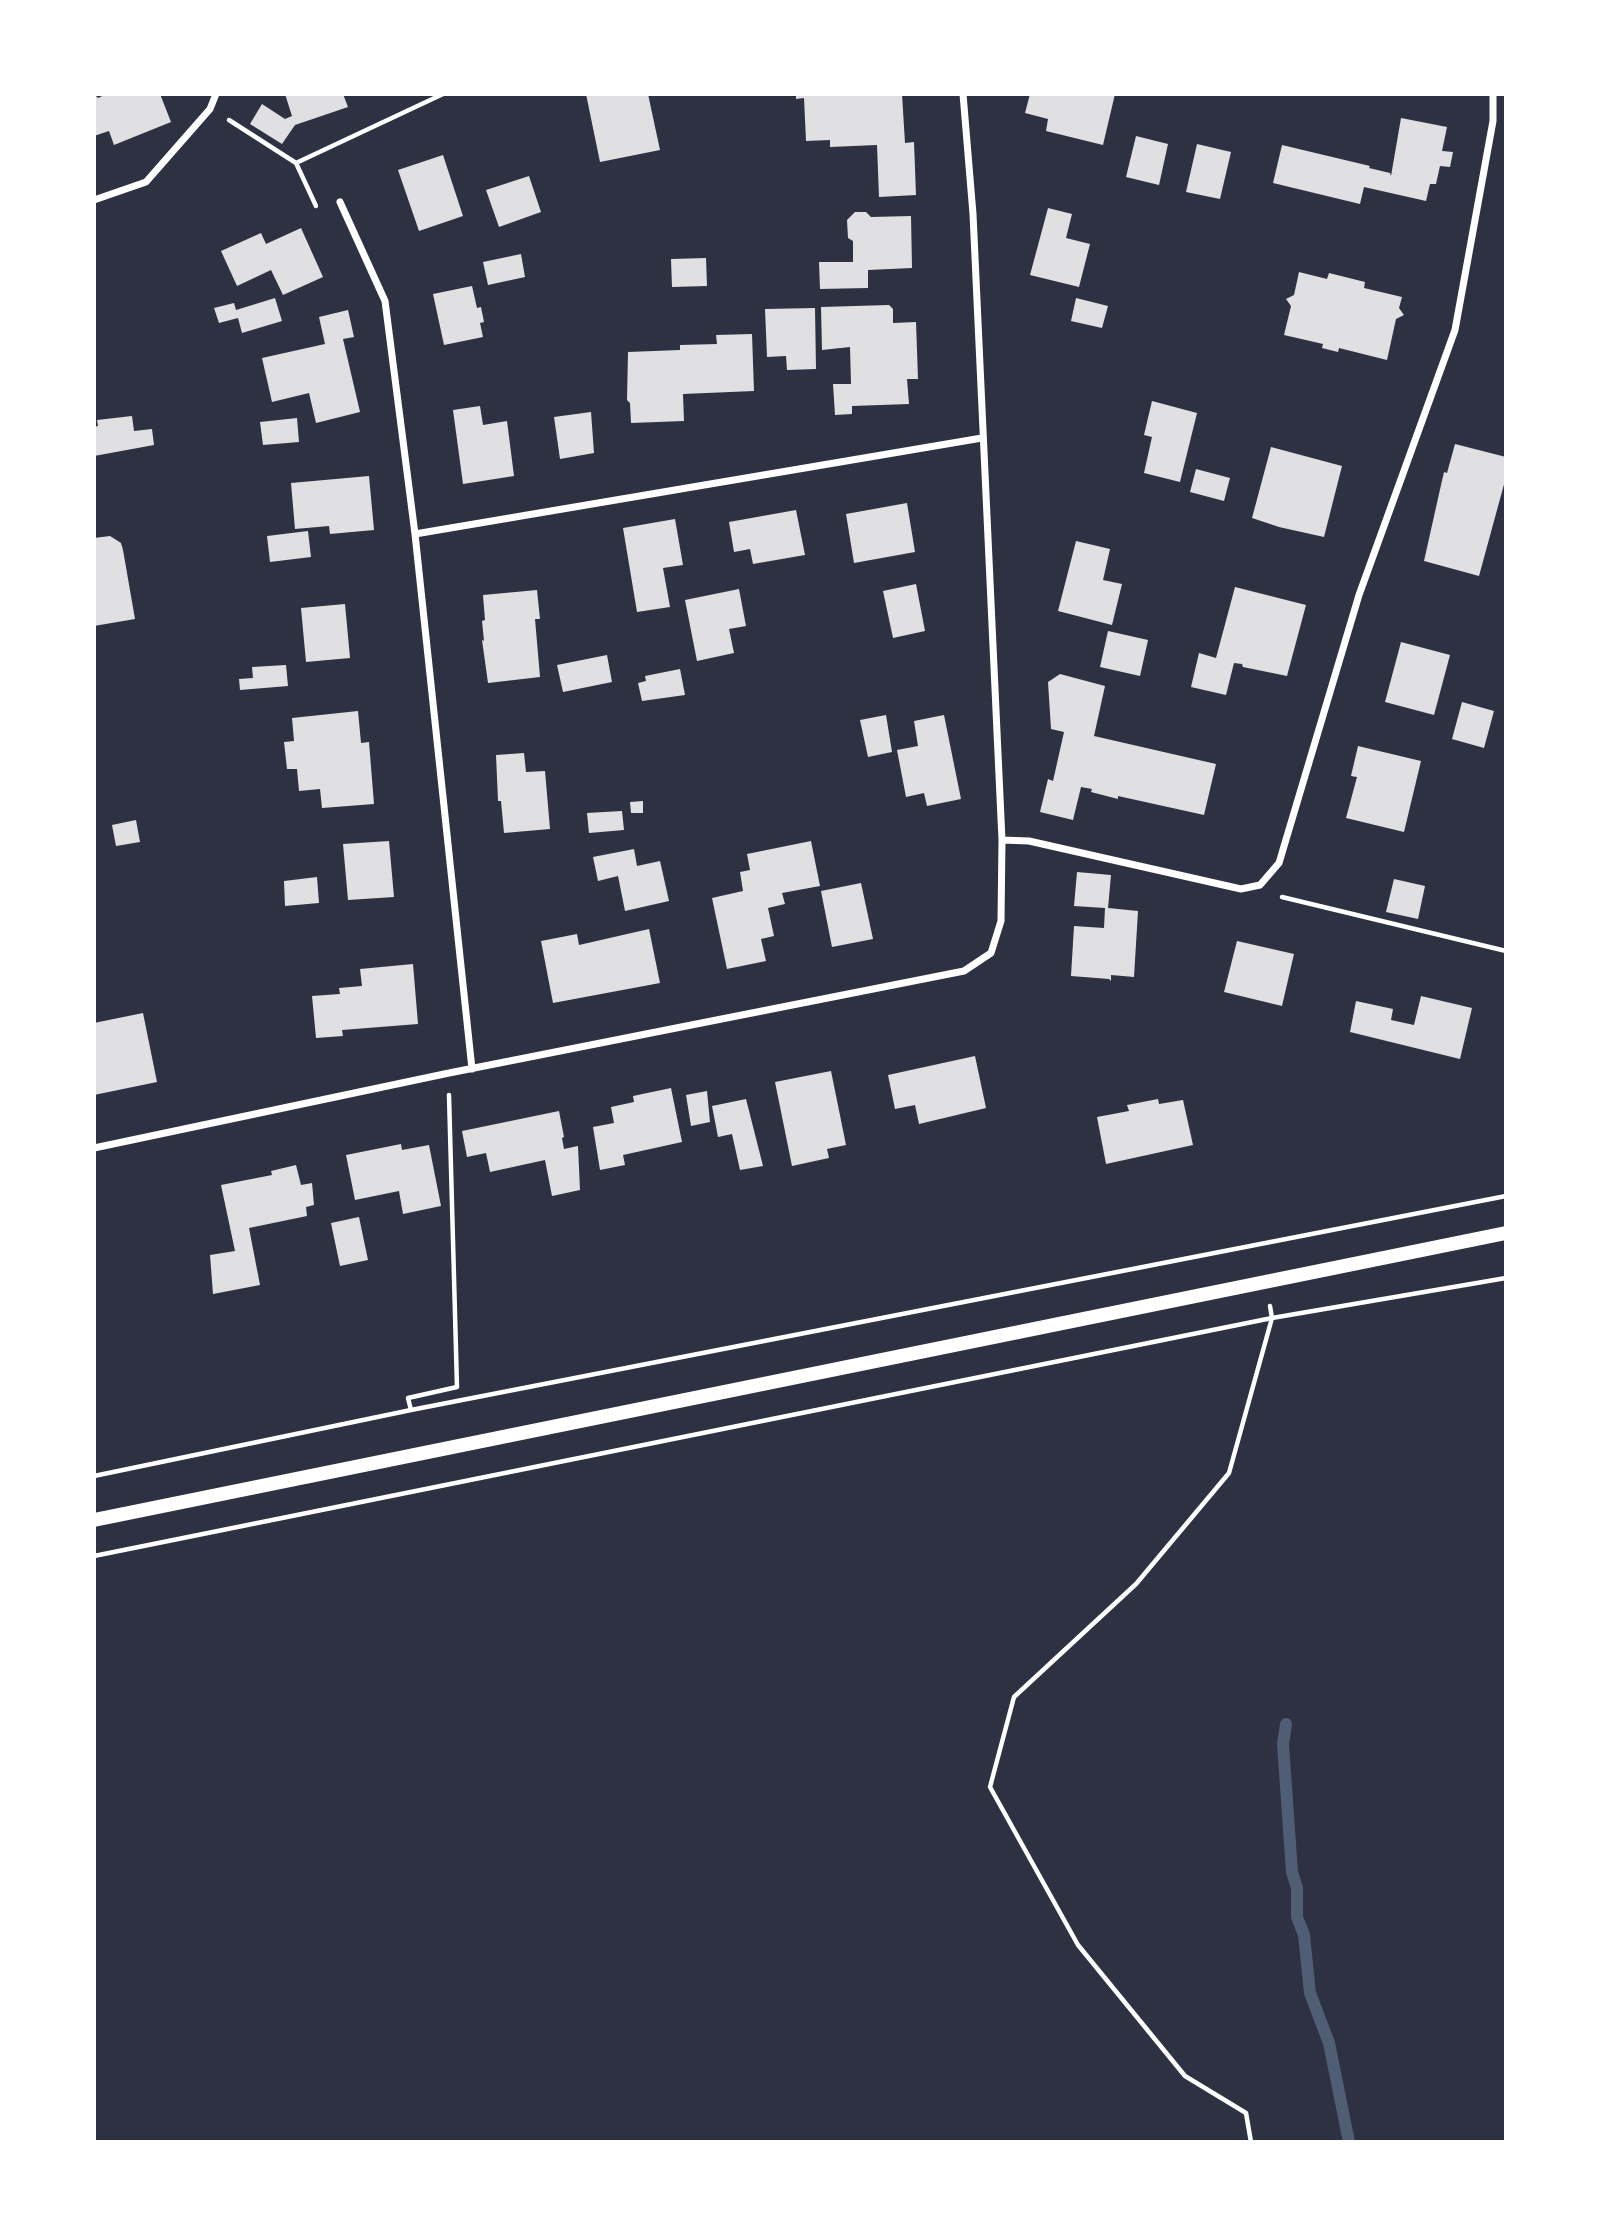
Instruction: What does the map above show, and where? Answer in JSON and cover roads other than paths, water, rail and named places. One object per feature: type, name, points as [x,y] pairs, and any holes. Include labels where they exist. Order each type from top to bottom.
[{"type":"main road","points":[[94,1520],[1506,1233]]},
{"type":"street","points":[[94,200],[146,182],[210,109],[216,94]]},
{"type":"street","points":[[94,1148],[449,1073],[964,971],[991,953],[1001,921],[1002,840],[973,214],[963,94]]},
{"type":"street","points":[[1002,840],[1029,841],[1241,889],[1260,885],[1279,863],[1359,595],[1454,330],[1493,121],[1493,94]]},
{"type":"street","points":[[340,202],[385,301],[415,534],[472,1069]]},
{"type":"street","points":[[415,534],[982,438]]},
{"type":"waterway","points":[[1286,1724],[1283,1744],[1292,1872],[1297,1888],[1297,1917],[1304,1935],[1310,1993],[1329,2043],[1349,2142]]}]
